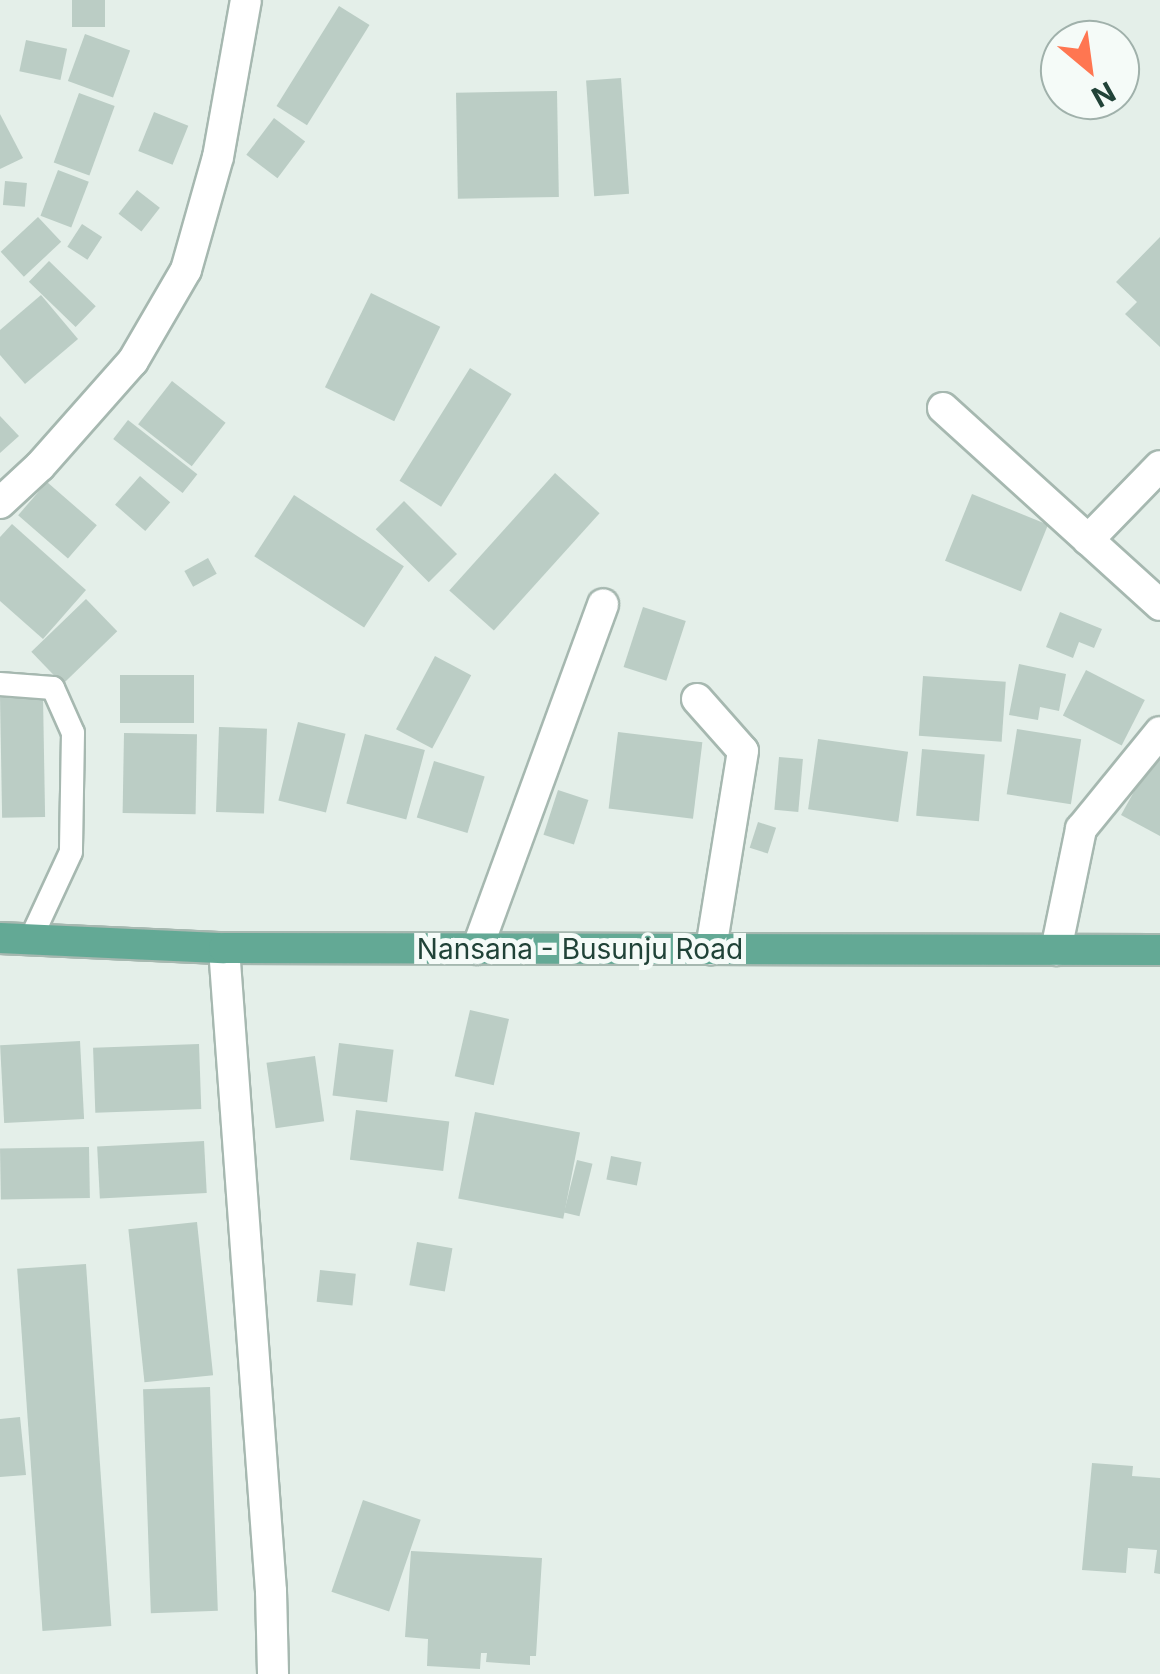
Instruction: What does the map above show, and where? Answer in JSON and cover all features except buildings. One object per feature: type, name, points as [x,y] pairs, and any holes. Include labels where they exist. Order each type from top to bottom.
[{"type":"main road","name":"Nansana - Busunju Road","points":[[0,938],[224,948],[1160,950]]},
{"type":"street","points":[[0,503],[40,466],[132,361],[186,270],[218,157],[246,0]]},
{"type":"street","points":[[942,408],[1160,605]]},
{"type":"street","points":[[1088,540],[1160,466]]},
{"type":"street","points":[[477,949],[602,604]]},
{"type":"street","points":[[697,699],[743,751],[711,949]]},
{"type":"street","points":[[1056,950],[1081,829],[1160,732]]},
{"type":"street","points":[[224,948],[271,1591],[273,1674]]},
{"type":"lane","points":[[0,684],[53,688],[74,733],[70,852],[31,938]]}]
